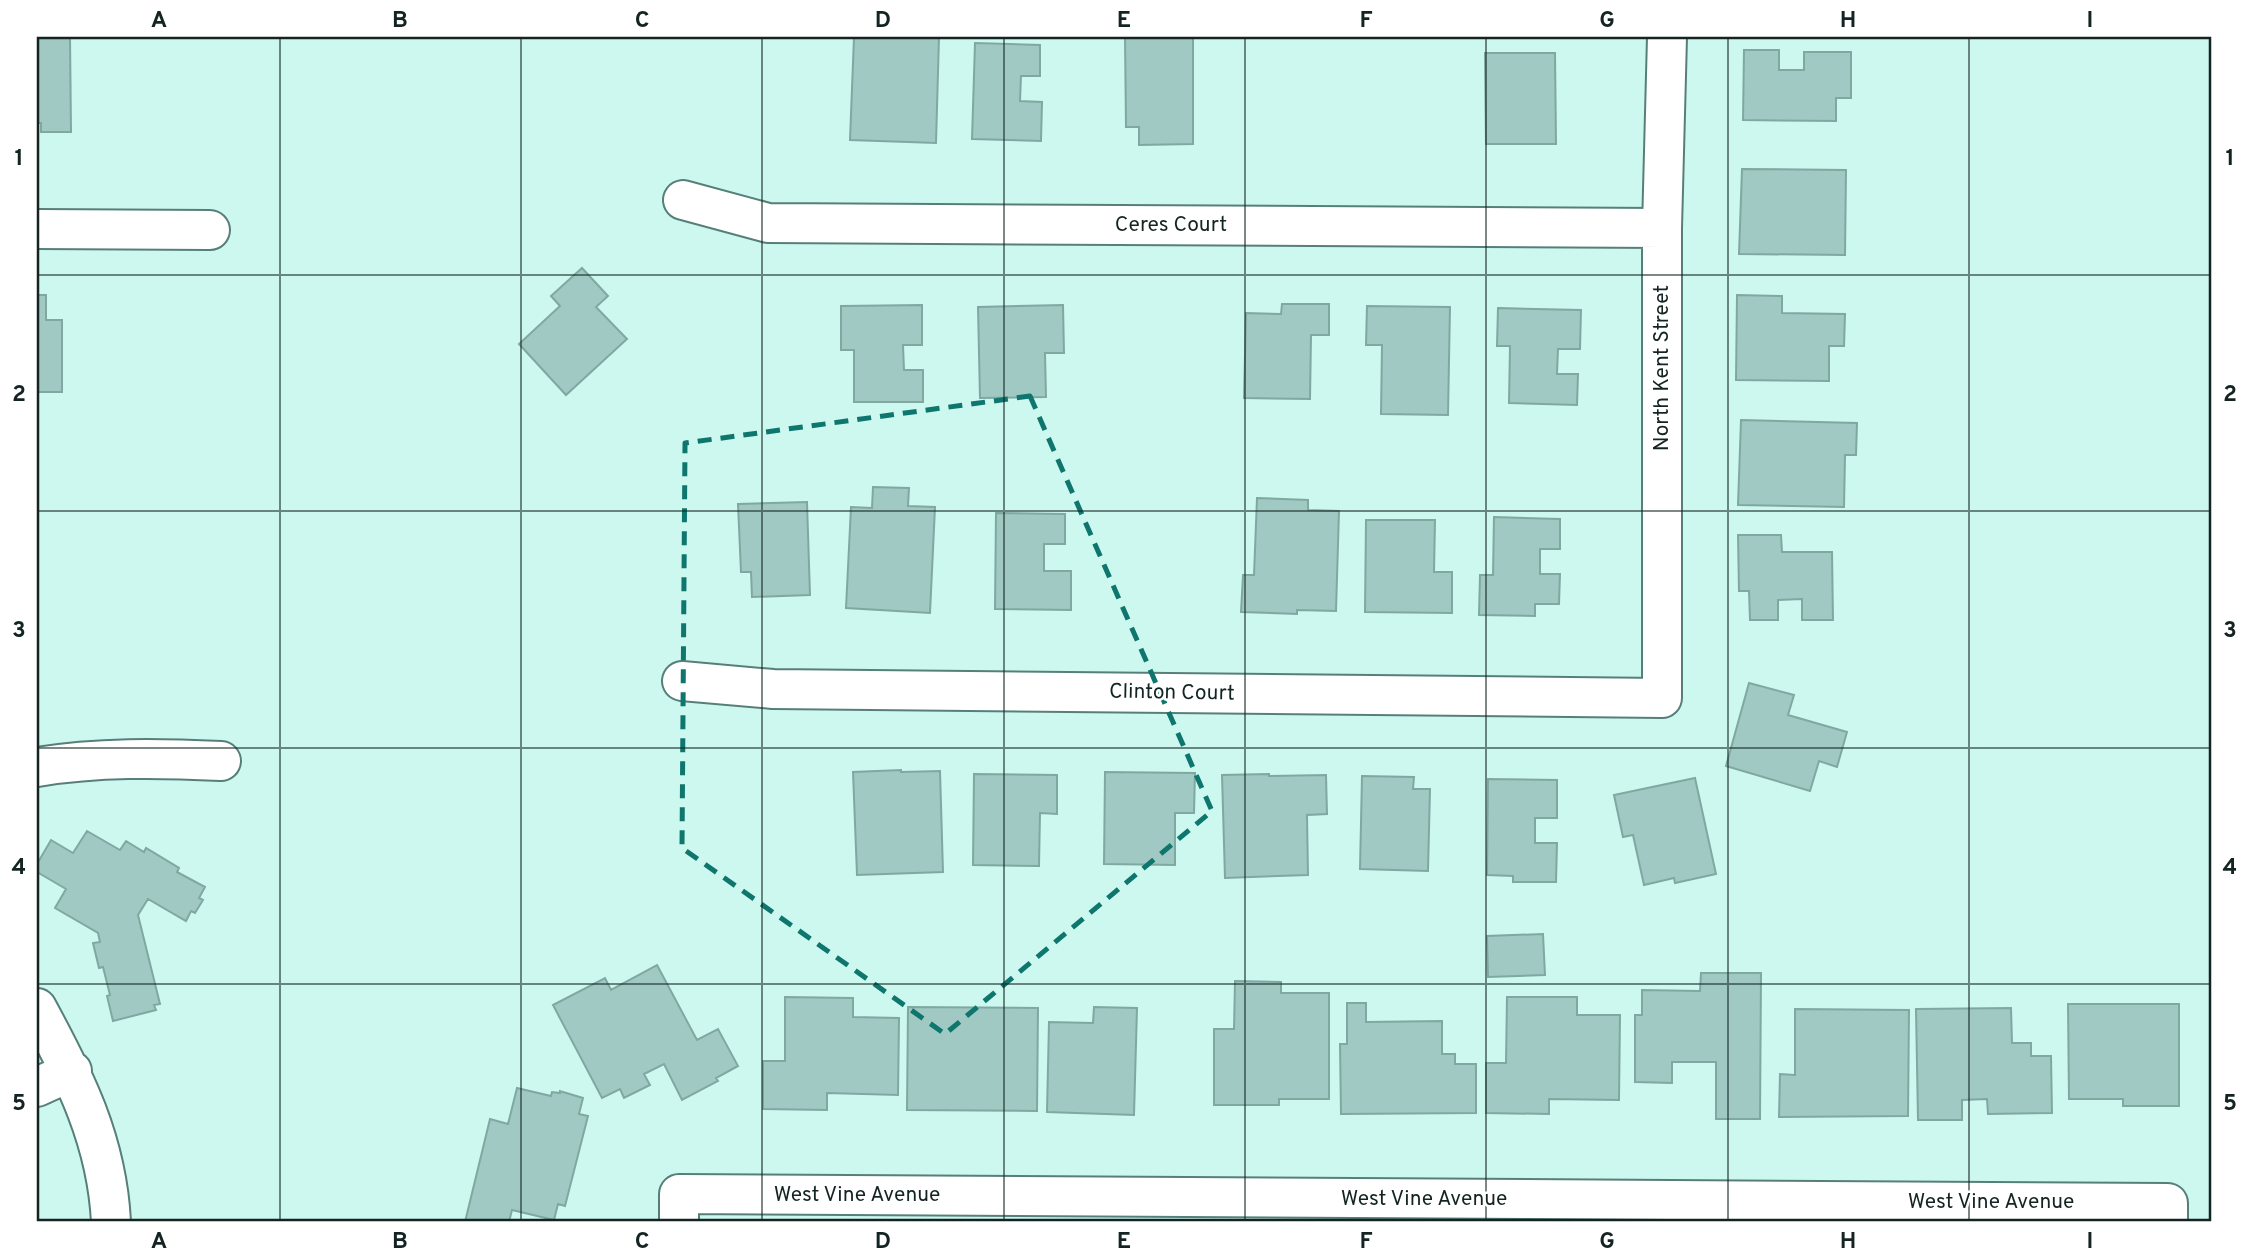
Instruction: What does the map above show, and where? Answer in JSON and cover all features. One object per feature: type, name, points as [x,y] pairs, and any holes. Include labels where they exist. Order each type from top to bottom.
[{"type":"street","name":"North Kent Street","points":[[1662,698],[1662,228],[1667,37]]},
{"type":"street","name":"Ceres Court","points":[[683,200],[768,223],[1662,228]]},
{"type":"street","points":[[37,229],[210,230]]},
{"type":"street","name":"Clinton Court","points":[[682,681],[773,689],[1662,698]]},
{"type":"street","points":[[37,767],[77,760],[132,758],[221,761]]},
{"type":"street","points":[[37,1008],[72,1071],[94,1126],[110,1201],[111,1222]]},
{"type":"street","points":[[37,1087],[72,1071]]},
{"type":"street","name":"West Vine Avenue","points":[[679,1208],[2168,1213]]},
{"type":"highlighted area","points":[[1030,396],[1212,811],[945,1034],[682,848],[685,443]]},
{"type":"building","points":[[37,37],[70,37],[71,132],[41,132],[41,123],[37,123]]},
{"type":"building","points":[[854,37],[939,37],[936,143],[850,140]]},
{"type":"building","points":[[1125,37],[1193,37],[1193,144],[1139,145],[1139,127],[1126,127]]},
{"type":"building","points":[[975,43],[1040,45],[1040,76],[1021,76],[1020,101],[1042,102],[1041,141],[972,139]]},
{"type":"building","points":[[1744,50],[1779,50],[1779,70],[1804,70],[1804,52],[1851,52],[1851,98],[1836,98],[1836,121],[1743,120]]},
{"type":"building","points":[[1485,53],[1555,53],[1556,144],[1486,144]]},
{"type":"building","points":[[1742,169],[1846,170],[1845,255],[1739,254]]},
{"type":"building","points":[[582,268],[608,296],[596,307],[627,339],[566,395],[519,344],[560,306],[551,296]]},
{"type":"building","points":[[37,295],[46,295],[46,320],[62,320],[62,392],[37,392]]},
{"type":"building","points":[[1737,295],[1782,296],[1782,313],[1845,314],[1844,346],[1829,346],[1829,381],[1736,380]]},
{"type":"building","points":[[1282,304],[1329,304],[1329,335],[1311,335],[1310,399],[1244,398],[1246,313],[1281,314]]},
{"type":"building","points":[[922,305],[922,345],[903,345],[904,370],[923,370],[923,402],[854,402],[854,350],[841,350],[841,306]]},
{"type":"building","points":[[1063,305],[1064,353],[1045,353],[1046,397],[980,398],[978,307]]},
{"type":"building","points":[[1367,306],[1450,307],[1448,415],[1381,414],[1382,345],[1366,345]]},
{"type":"building","points":[[1498,308],[1581,310],[1580,349],[1558,349],[1557,374],[1578,374],[1577,405],[1509,403],[1510,346],[1497,346]]},
{"type":"building","points":[[1741,420],[1857,423],[1856,455],[1845,455],[1844,507],[1738,505]]},
{"type":"building","points":[[873,487],[909,488],[908,506],[935,507],[930,613],[846,608],[851,507],[872,508]]},
{"type":"building","points":[[1257,498],[1308,500],[1308,510],[1339,511],[1336,611],[1297,610],[1297,614],[1241,612],[1243,575],[1254,575]]},
{"type":"building","points":[[807,502],[810,595],[752,597],[751,572],[741,572],[738,504]]},
{"type":"building","points":[[996,513],[1065,514],[1065,544],[1044,544],[1044,571],[1071,571],[1071,610],[995,609]]},
{"type":"building","points":[[1494,517],[1560,519],[1560,549],[1540,549],[1540,574],[1560,574],[1559,604],[1535,604],[1535,616],[1479,615],[1480,575],[1493,575]]},
{"type":"building","points":[[1366,520],[1435,520],[1434,572],[1452,572],[1452,613],[1365,612]]},
{"type":"building","points":[[1738,535],[1781,535],[1782,552],[1832,552],[1833,620],[1802,620],[1802,599],[1778,600],[1778,620],[1750,620],[1749,591],[1739,591]]},
{"type":"building","points":[[1749,683],[1794,695],[1788,715],[1847,732],[1837,767],[1819,761],[1810,791],[1726,766]]},
{"type":"building","points":[[940,771],[943,872],[857,875],[853,772]]},
{"type":"building","points":[[1105,772],[1195,773],[1194,813],[1175,813],[1175,865],[1104,864]]},
{"type":"building","points":[[974,774],[1057,775],[1057,814],[1040,813],[1039,866],[973,865]]},
{"type":"building","points":[[1222,775],[1326,775],[1327,814],[1307,815],[1308,875],[1225,878]]},
{"type":"building","points":[[1362,776],[1414,777],[1413,789],[1430,789],[1428,871],[1360,869]]},
{"type":"building","points":[[1695,778],[1716,874],[1675,883],[1674,878],[1644,885],[1633,835],[1623,837],[1614,795]]},
{"type":"building","points":[[1488,779],[1557,780],[1557,818],[1535,818],[1535,843],[1557,843],[1556,882],[1513,882],[1513,876],[1487,875]]},
{"type":"building","points":[[87,831],[120,850],[126,841],[144,852],[146,848],[179,868],[177,872],[205,887],[199,898],[203,900],[195,913],[191,911],[186,921],[148,899],[138,915],[160,1004],[154,1005],[156,1010],[113,1021],[103,967],[99,968],[93,943],[100,942],[98,933],[55,908],[66,889],[37,872],[37,864],[51,840],[73,853]]},
{"type":"building","points":[[1543,934],[1545,975],[1488,977],[1487,936]]},
{"type":"building","points":[[657,965],[697,1040],[718,1029],[738,1066],[716,1078],[718,1081],[682,1100],[664,1064],[644,1074],[650,1085],[624,1098],[620,1089],[602,1098],[553,1005],[605,978],[611,990]]},
{"type":"building","points":[[1701,973],[1761,973],[1760,1119],[1716,1119],[1716,1062],[1672,1062],[1672,1083],[1635,1082],[1635,1015],[1642,1015],[1642,990],[1700,991]]},
{"type":"building","points":[[1235,981],[1281,982],[1281,993],[1329,993],[1329,1099],[1279,1099],[1279,1105],[1214,1105],[1214,1029],[1234,1029]]},
{"type":"building","points":[[785,997],[853,998],[853,1017],[899,1018],[898,1095],[827,1093],[827,1110],[763,1109],[763,1061],[785,1061]]},
{"type":"building","points":[[1507,997],[1577,997],[1577,1015],[1620,1015],[1619,1100],[1549,1099],[1549,1114],[1486,1113],[1486,1063],[1506,1063]]},
{"type":"building","points":[[1347,1003],[1366,1003],[1366,1022],[1442,1021],[1442,1054],[1455,1054],[1455,1064],[1476,1064],[1476,1113],[1341,1114],[1340,1044],[1347,1044]]},
{"type":"building","points":[[2068,1004],[2179,1004],[2179,1106],[2123,1106],[2123,1099],[2069,1099]]},
{"type":"building","points":[[908,1007],[1038,1008],[1037,1111],[907,1110]]},
{"type":"building","points":[[1094,1007],[1137,1008],[1134,1115],[1047,1112],[1049,1022],[1093,1023]]},
{"type":"building","points":[[2011,1008],[2012,1043],[2031,1043],[2031,1056],[2051,1056],[2052,1113],[1988,1114],[1987,1099],[1962,1100],[1962,1120],[1918,1120],[1916,1009]]},
{"type":"building","points":[[1795,1009],[1909,1010],[1908,1116],[1779,1117],[1780,1074],[1795,1075]]},
{"type":"building","points":[[517,1088],[551,1096],[552,1092],[560,1091],[583,1098],[579,1114],[588,1116],[565,1206],[558,1204],[554,1220],[512,1210],[509,1222],[465,1222],[490,1119],[508,1124]]}]
